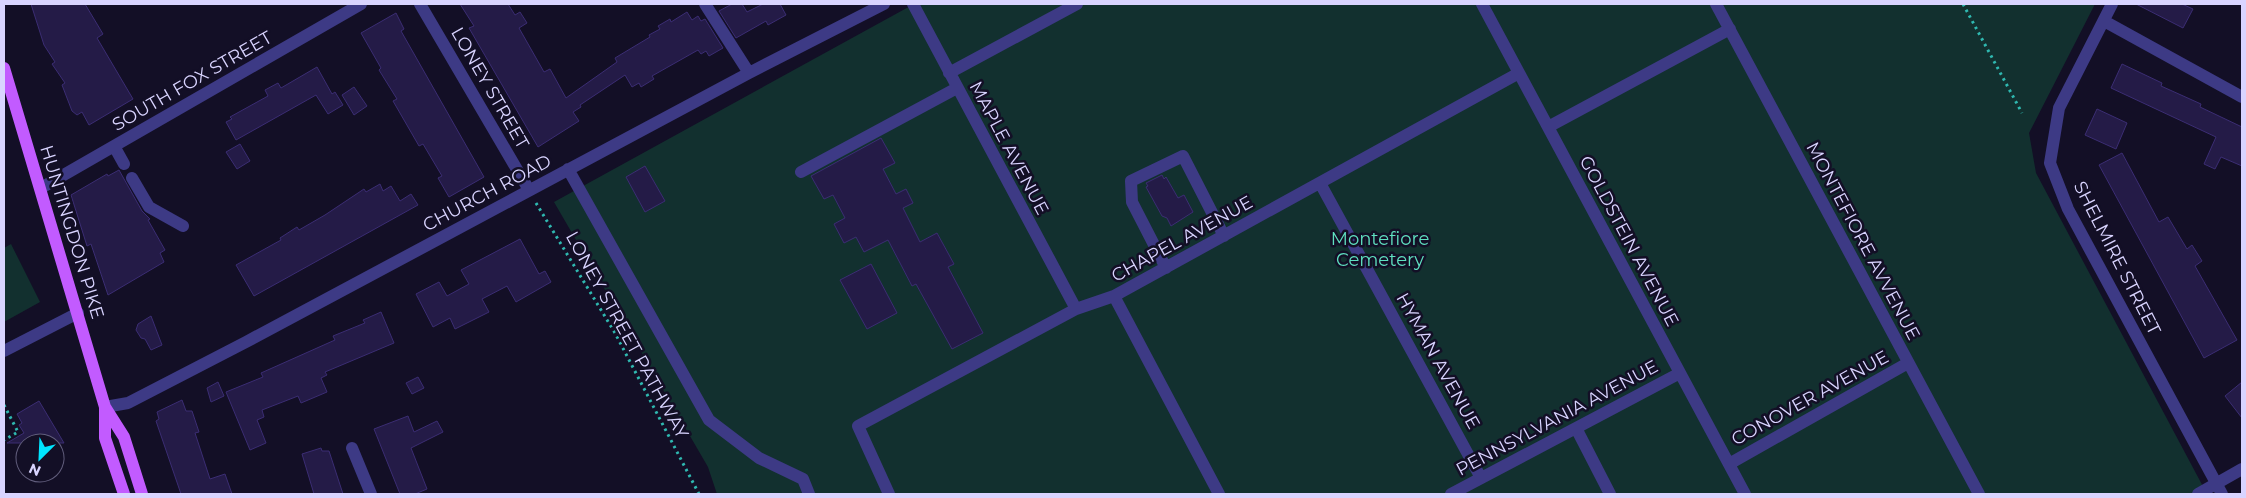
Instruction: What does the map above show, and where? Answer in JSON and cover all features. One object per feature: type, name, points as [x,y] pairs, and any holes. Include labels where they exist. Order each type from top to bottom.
[{"type":"main road","name":"HUNTINGDON PIKE","points":[[4,68],[105,407],[105,438],[124,494]]},
{"type":"main road","name":"HUNTINGDON PIKE","points":[[105,407],[124,437],[142,494]]},
{"type":"street","name":"SOUTH FOX STREET","points":[[40,188],[360,4]]},
{"type":"street","name":"LONEY STREET","points":[[420,4],[529,190]]},
{"type":"street","points":[[705,4],[749,72]]},
{"type":"street","name":"CHURCH ROAD","points":[[105,407],[128,403],[749,72],[884,4]]},
{"type":"street","name":"MAPLE AVENUE","points":[[913,4],[1076,309]]},
{"type":"street","points":[[949,73],[1077,4]]},
{"type":"street","name":"GOLDSTEIN AVENUE","points":[[1482,4],[1745,494]]},
{"type":"street","name":"MONTEFIORE AVVENUE","points":[[1716,4],[1979,494]]},
{"type":"street","name":"SHELMIRE STREET","points":[[2112,4],[2059,108],[2050,162],[2068,209],[2219,489]]},
{"type":"street","points":[[2104,20],[2242,96]]},
{"type":"street","points":[[1548,127],[1730,29]]},
{"type":"street","name":"CHAPEL AVENUE","points":[[889,494],[858,426],[1076,309],[1114,296],[1519,73]]},
{"type":"street","points":[[801,172],[957,88]]},
{"type":"street","points":[[114,146],[124,164]]},
{"type":"street","points":[[1166,268],[1132,202],[1131,180],[1183,156],[1224,236]]},
{"type":"street","points":[[568,169],[709,420],[759,458],[803,479],[809,494]]},
{"type":"street","points":[[132,178],[149,207],[183,226]]},
{"type":"street","name":"HYMAN AVENUE","points":[[1320,182],[1481,478]]},
{"type":"street","points":[[1114,296],[1219,494]]},
{"type":"street","points":[[4,351],[78,313]]},
{"type":"street","name":"CONOVER AVENUE","points":[[1729,464],[1908,363]]},
{"type":"street","name":"PENNSYLVANIA AVENUE","points":[[1451,494],[1469,490],[1481,478],[1680,373]]},
{"type":"street","points":[[1576,428],[1610,494]]},
{"type":"street","points":[[352,448],[371,494]]},
{"type":"street","points":[[2198,494],[2219,489],[2242,469]]},
{"type":"path","points":[[1963,4],[2022,113]]},
{"type":"path","name":"LONEY STREET PATHWAY","points":[[529,190],[615,333],[699,494]]},
{"type":"path","points":[[4,405],[18,432],[4,440]]},
{"type":"green space","name":"Montefiore Cemetery","points":[[914,4],[2095,4],[2029,133],[2036,173],[2207,494],[717,494],[708,467],[554,202]]},
{"type":"green space","points":[[11,244],[40,302],[4,322],[4,248]]},
{"type":"building","points":[[31,4],[85,4],[103,34],[97,38],[133,99],[89,125],[82,112],[77,115],[72,111],[62,85],[65,83],[52,64],[55,62],[44,45]]},
{"type":"building","points":[[460,4],[508,4],[515,15],[520,12],[527,23],[519,28],[544,72],[550,69],[566,98],[617,62],[615,58],[650,37],[649,35],[660,29],[658,26],[670,19],[671,22],[687,12],[692,20],[698,16],[701,21],[705,19],[723,48],[709,56],[706,51],[701,54],[698,50],[652,76],[654,79],[641,87],[639,83],[632,87],[625,75],[580,105],[581,107],[573,112],[579,121],[538,147],[469,28],[474,26]]},
{"type":"building","points":[[732,4],[742,4],[747,12],[763,4],[780,4],[786,15],[768,25],[766,21],[736,38],[719,11]]},
{"type":"building","points":[[2136,4],[2182,4],[2193,9],[2183,28]]},
{"type":"building","points":[[396,13],[404,29],[401,31],[484,177],[449,197],[438,178],[442,176],[423,144],[419,146],[393,101],[397,99],[379,70],[381,68],[361,33]]},
{"type":"building","points":[[2122,64],[2162,83],[2161,86],[2201,104],[2200,107],[2242,127],[2242,166],[2221,157],[2215,169],[2204,164],[2216,137],[2111,88]]},
{"type":"building","points":[[317,67],[332,94],[335,92],[343,105],[328,114],[316,95],[236,140],[226,122],[232,119],[230,117],[268,96],[265,90],[278,83],[281,88]]},
{"type":"building","points":[[354,87],[367,106],[354,115],[342,95]]},
{"type":"building","points":[[2097,109],[2127,123],[2116,149],[2085,135]]},
{"type":"building","points":[[881,138],[895,163],[883,169],[896,194],[906,189],[913,203],[903,208],[920,242],[937,233],[954,264],[948,267],[983,333],[952,349],[916,284],[912,286],[888,240],[864,252],[856,237],[844,243],[834,224],[845,218],[833,195],[824,199],[811,176]]},
{"type":"building","points":[[240,144],[250,161],[237,169],[226,152]]},
{"type":"building","points":[[2122,153],[2159,222],[2168,217],[2187,249],[2192,245],[2202,261],[2195,266],[2237,340],[2204,358],[2099,165]]},
{"type":"building","points":[[645,166],[665,201],[645,212],[626,177]]},
{"type":"building","points":[[119,170],[142,211],[150,219],[148,220],[165,250],[160,253],[164,262],[108,295],[91,244],[87,246],[71,195],[107,174],[108,176]]},
{"type":"building","points":[[1162,175],[1164,179],[1166,177],[1178,198],[1184,195],[1193,212],[1171,226],[1167,218],[1162,216],[1146,187],[1148,186],[1146,183]]},
{"type":"building","points":[[380,184],[383,191],[391,186],[400,201],[411,194],[418,205],[254,296],[236,265],[281,240],[280,238],[297,227],[299,230],[325,215],[364,189],[366,192]]},
{"type":"building","points":[[520,239],[539,274],[545,271],[551,282],[516,302],[507,286],[482,299],[489,312],[455,329],[450,318],[433,327],[416,294],[439,282],[447,296],[469,284],[461,270]]},
{"type":"building","points":[[871,264],[897,313],[867,329],[840,280]]},
{"type":"building","points":[[381,312],[394,343],[325,372],[327,375],[321,378],[327,392],[301,403],[298,396],[262,410],[264,417],[257,420],[266,443],[250,450],[226,392],[263,377],[261,373],[335,340],[333,336],[365,323],[363,320]]},
{"type":"building","points":[[151,316],[162,345],[151,350],[145,339],[141,338],[136,330],[138,324]]},
{"type":"building","points":[[418,377],[424,388],[412,394],[406,383]]},
{"type":"building","points":[[218,382],[224,396],[211,402],[207,388]]},
{"type":"building","points":[[2242,382],[2242,418],[2225,396]]},
{"type":"building","points":[[182,400],[186,411],[192,411],[199,432],[195,433],[210,479],[225,474],[232,494],[181,494],[156,421],[159,419],[157,412]]},
{"type":"building","points":[[39,401],[58,433],[24,433],[19,425],[22,423],[17,414]]},
{"type":"building","points":[[408,416],[414,432],[437,421],[443,432],[411,448],[427,489],[415,494],[400,494],[374,429]]},
{"type":"building","points":[[15,438],[15,443],[7,443]]},
{"type":"building","points":[[321,448],[322,451],[329,451],[343,494],[314,494],[302,454]]}]
